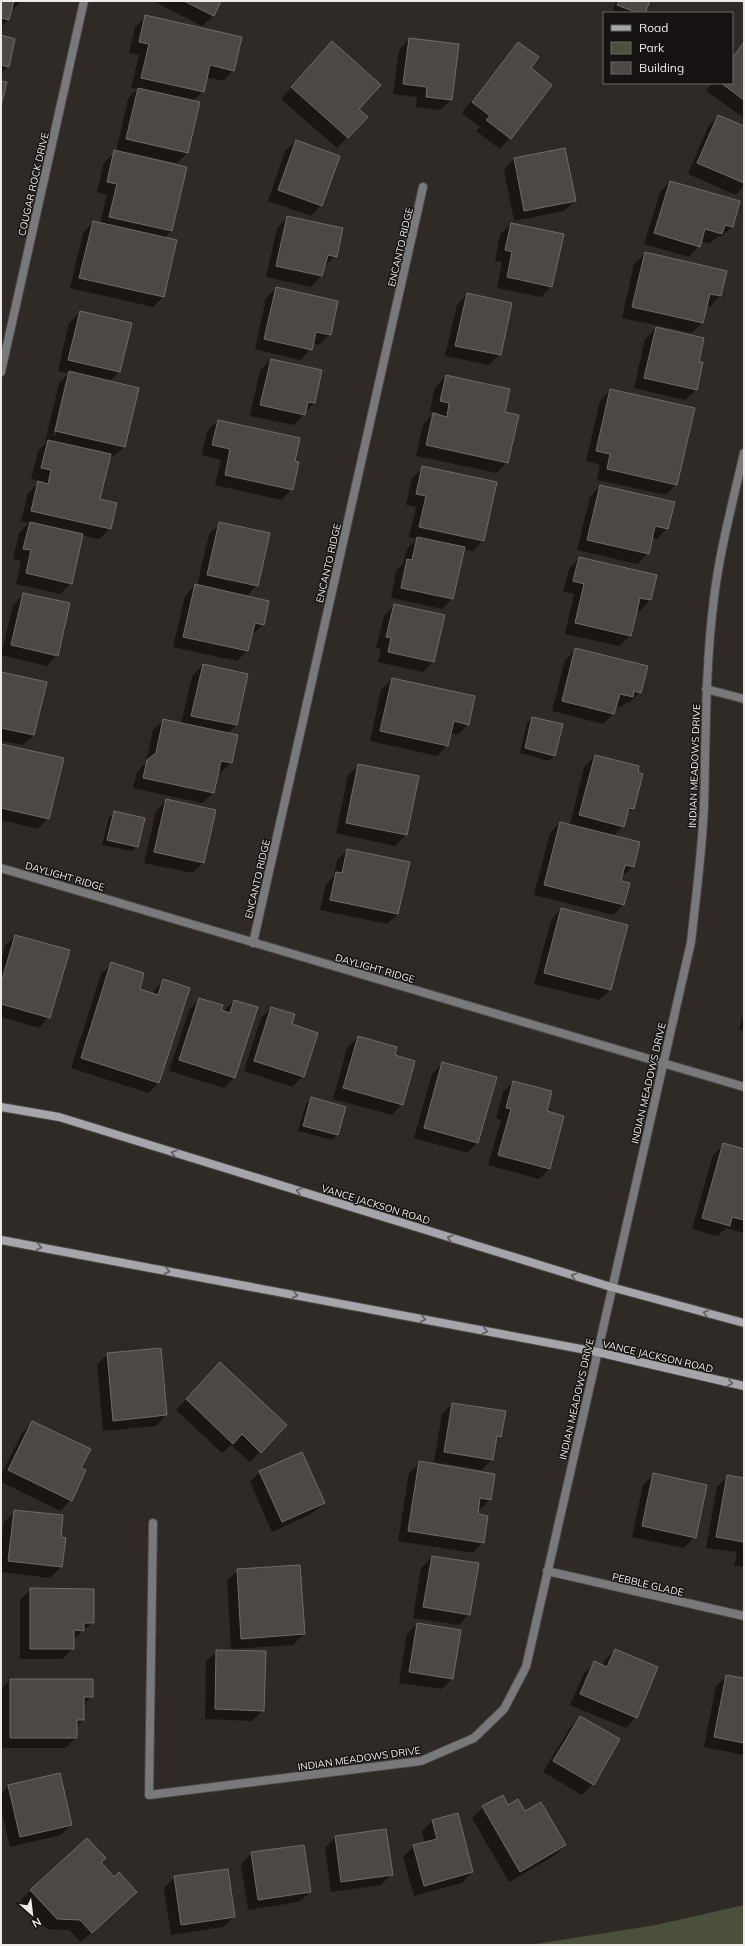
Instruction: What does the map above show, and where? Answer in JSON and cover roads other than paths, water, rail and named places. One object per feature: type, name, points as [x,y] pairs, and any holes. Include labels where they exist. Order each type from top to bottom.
[{"type":"main road","name":"VANCE JACKSON ROAD","points":[[1,1107],[59,1117],[611,1287],[744,1323]]},
{"type":"main road","name":"VANCE JACKSON ROAD","points":[[1,1240],[597,1352],[744,1386]]},
{"type":"street","name":"COUGAR ROCK DRIVE","points":[[1,372],[84,1]]},
{"type":"street","name":"ENCANTO RIDGE","points":[[253,942],[423,187]]},
{"type":"street","name":"INDIAN MEADOWS DRIVE","points":[[153,1523],[149,1795],[422,1761],[474,1738],[504,1709],[526,1667],[611,1287],[691,942],[704,808],[706,688],[714,598],[723,547],[744,453]]},
{"type":"street","points":[[706,688],[744,700]]},
{"type":"street","name":"DAYLIGHT RIDGE","points":[[1,868],[744,1087]]},
{"type":"street","name":"PEBBLE GLADE","points":[[547,1571],[744,1616]]}]
